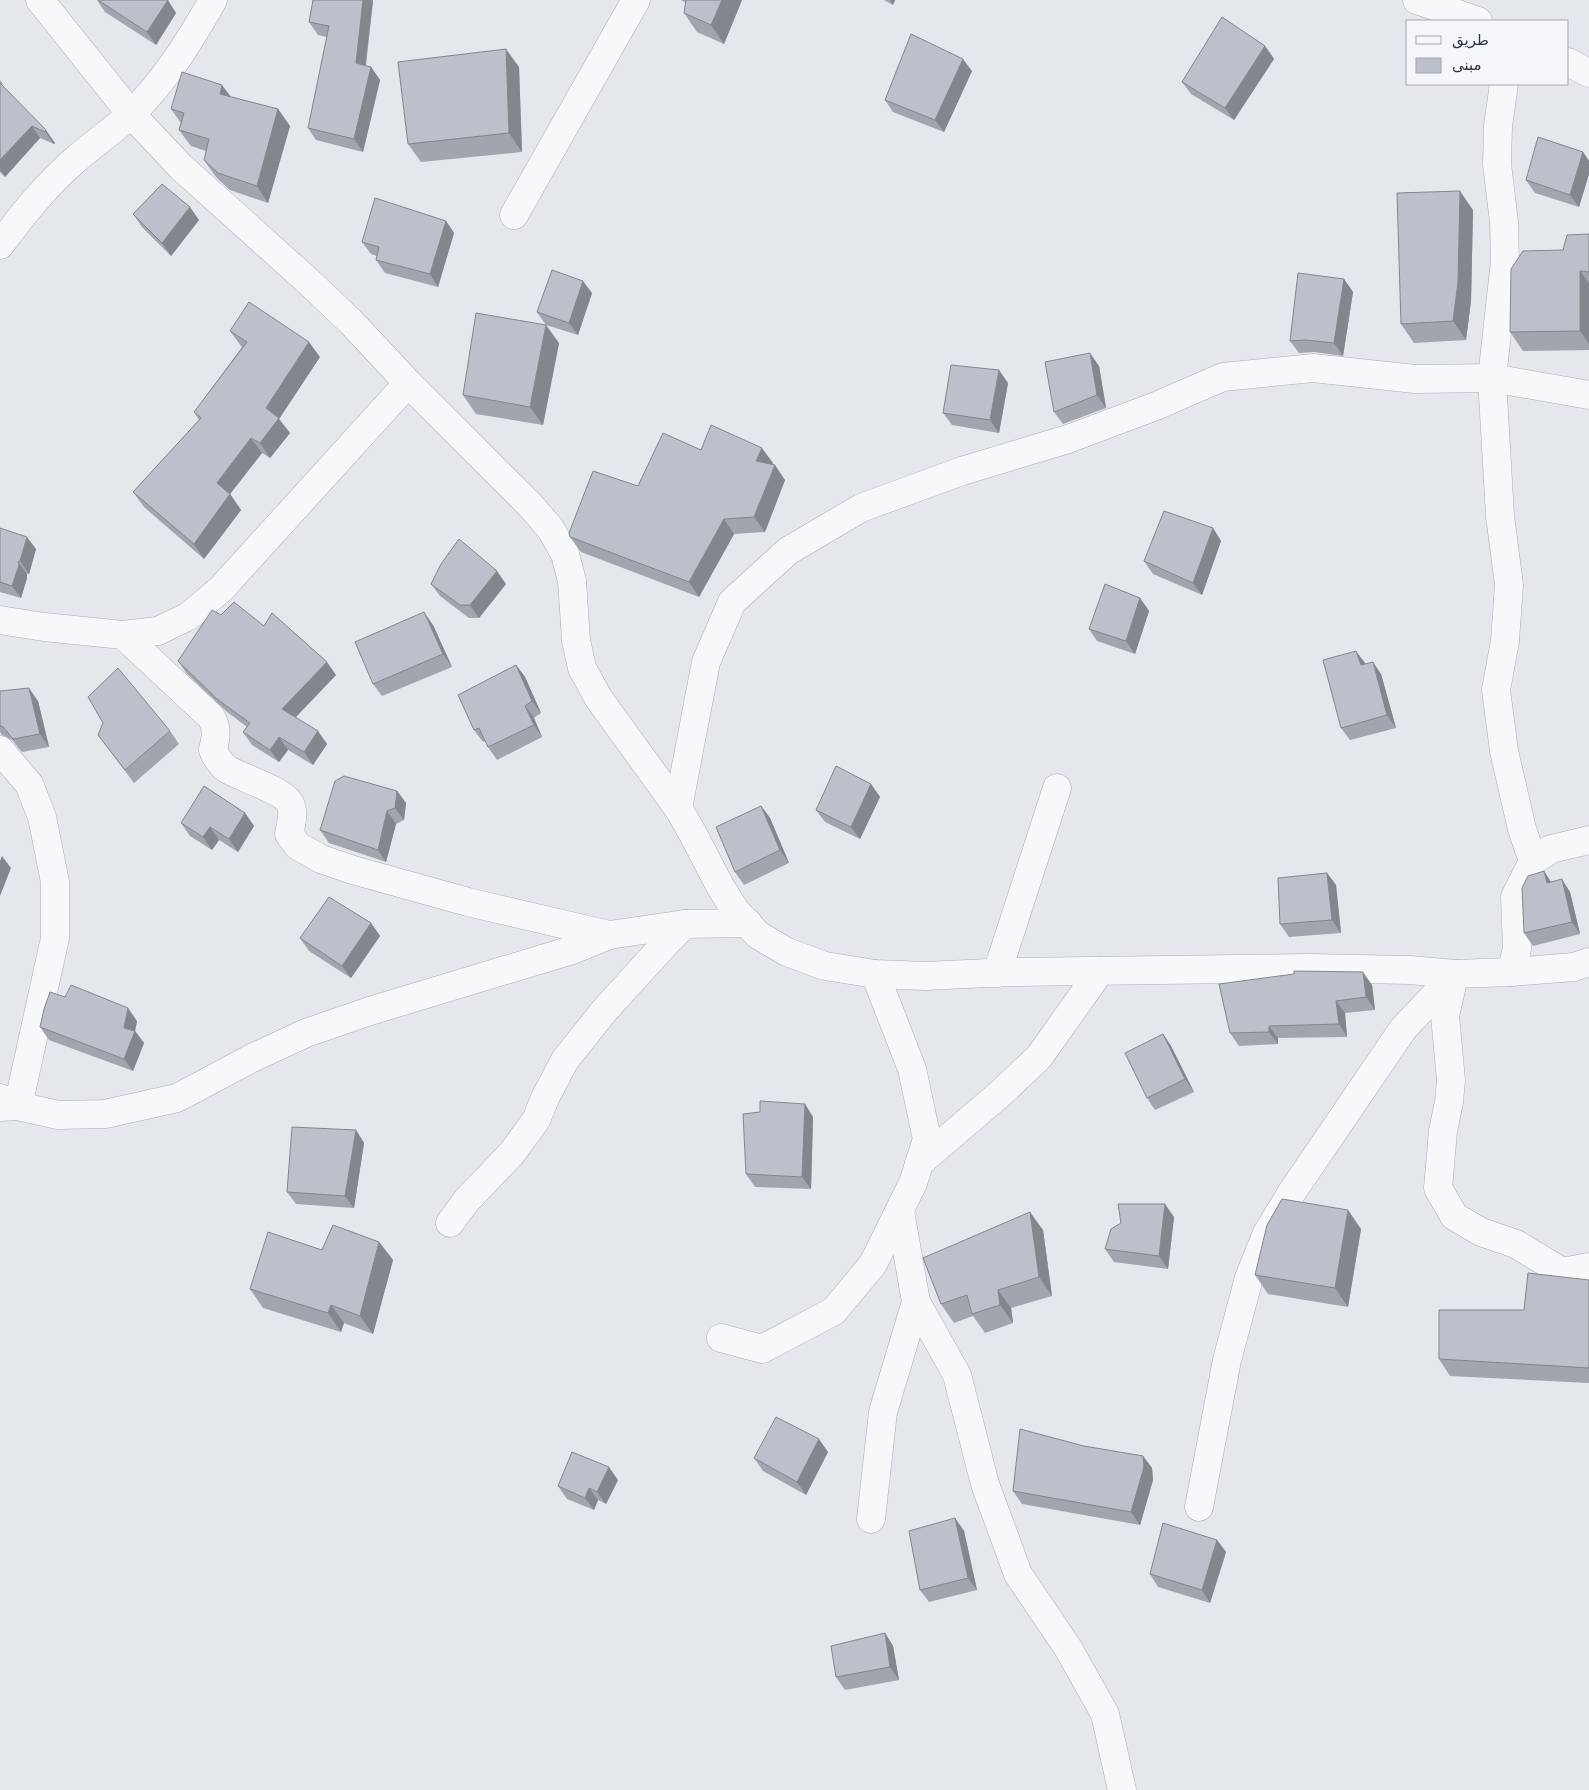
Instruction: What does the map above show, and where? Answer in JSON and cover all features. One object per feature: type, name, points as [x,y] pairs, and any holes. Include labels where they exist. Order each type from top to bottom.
[{"type":"street","points":[[40,0],[131,114],[181,167],[303,276],[352,323],[530,505],[550,528],[565,554],[572,581],[576,640],[582,668],[599,699],[678,808],[735,910],[758,935],[787,952],[825,966],[875,974],[926,976],[997,973],[1308,968],[1410,970],[1455,974],[1574,967],[1589,962]]},
{"type":"street","points":[[0,245],[44,189],[75,160],[131,114],[159,83],[186,46],[213,0]]},
{"type":"street","points":[[514,215],[636,0]]},
{"type":"street","points":[[1417,0],[1475,20]]},
{"type":"street","points":[[1569,63],[1589,73]]},
{"type":"street","points":[[1504,85],[1498,126],[1497,164],[1504,222],[1505,261],[1492,378],[1500,516],[1509,584],[1506,641],[1496,690],[1504,750],[1522,830],[1533,861]]},
{"type":"street","points":[[678,808],[706,662],[732,602],[788,551],[861,508],[962,471],[1068,439],[1156,406],[1223,377],[1313,368],[1415,379],[1492,378],[1589,394]]},
{"type":"street","points":[[0,620],[44,627],[123,635],[158,632],[189,616],[221,590],[408,382]]},
{"type":"street","points":[[123,635],[210,717],[216,726],[213,750],[226,768],[277,792],[291,805],[292,819],[289,834],[298,846],[321,859],[352,870],[468,902],[609,935]]},
{"type":"street","points":[[0,750],[29,784],[42,817],[55,882],[55,938],[0,1126]]},
{"type":"street","points":[[997,973],[1057,788]]},
{"type":"street","points":[[1511,972],[1518,949],[1515,897],[1533,861],[1551,850],[1589,840]]},
{"type":"street","points":[[6,1104],[58,1115],[105,1114],[177,1098],[306,1032],[572,950],[609,935],[686,924],[748,923]]},
{"type":"street","points":[[450,1223],[467,1200],[512,1153],[536,1120],[565,1060],[622,992],[665,944],[686,924]]},
{"type":"street","points":[[919,1163],[1001,1093],[1039,1057],[1100,971]]},
{"type":"street","points":[[721,1338],[762,1349],[834,1311],[873,1264],[913,1183],[927,1139],[912,1069],[875,974]]},
{"type":"street","points":[[1455,974],[1445,1016],[1451,1080],[1443,1132],[1438,1188],[1454,1216],[1481,1232],[1516,1244],[1562,1272],[1589,1267]]},
{"type":"street","points":[[1199,1507],[1227,1360],[1249,1278],[1267,1234],[1292,1192],[1403,1030],[1455,974]]},
{"type":"street","points":[[900,1210],[916,1302],[957,1375],[985,1484],[1018,1574],[1068,1648],[1106,1714],[1122,1790]]},
{"type":"street","points":[[871,1519],[883,1412],[916,1302]]},
{"type":"building","points":[[98,0],[168,0],[147,32]]},
{"type":"building","points":[[313,0],[363,0],[356,63],[371,67],[354,139],[308,128],[329,26],[309,22]]},
{"type":"building","points":[[686,0],[722,0],[711,25],[684,13]]},
{"type":"building","points":[[1222,17],[1265,46],[1225,108],[1182,82]]},
{"type":"building","points":[[911,34],[963,59],[935,120],[885,100]]},
{"type":"building","points":[[506,49],[509,133],[408,144],[398,62]]},
{"type":"building","points":[[182,72],[222,85],[220,94],[278,109],[257,186],[218,173],[204,160],[209,139],[179,130],[184,113],[171,109]]},
{"type":"building","points":[[0,83],[46,130],[45,132],[32,126],[0,160]]},
{"type":"building","points":[[1538,137],[1583,152],[1570,195],[1526,180]]},
{"type":"building","points":[[162,184],[190,207],[162,243],[133,214]]},
{"type":"building","points":[[1460,191],[1458,282],[1453,321],[1401,324],[1397,193]]},
{"type":"building","points":[[375,198],[446,221],[430,274],[376,260],[379,247],[362,242]]},
{"type":"building","points":[[1589,234],[1589,272],[1580,271],[1580,331],[1510,332],[1511,269],[1523,251],[1563,250],[1567,235]]},
{"type":"building","points":[[552,270],[583,281],[569,323],[537,312]]},
{"type":"building","points":[[1298,273],[1344,279],[1334,343],[1306,340],[1290,341]]},
{"type":"building","points":[[249,302],[309,342],[266,408],[279,418],[260,443],[251,438],[217,483],[230,494],[194,544],[133,492],[201,418],[194,412],[247,342],[230,331]]},
{"type":"building","points":[[476,313],[546,325],[530,407],[463,395]]},
{"type":"building","points":[[1090,353],[1097,395],[1054,412],[1045,362]]},
{"type":"building","points":[[951,365],[999,370],[990,420],[943,413]]},
{"type":"building","points":[[711,425],[762,448],[756,461],[775,465],[754,517],[724,519],[689,582],[570,537],[569,533],[593,471],[638,486],[663,433],[701,450]]},
{"type":"building","points":[[1164,511],[1213,528],[1193,583],[1144,561]]},
{"type":"building","points":[[0,528],[27,537],[12,586],[0,582]]},
{"type":"building","points":[[459,539],[497,571],[470,605],[460,605],[431,584],[441,564]]},
{"type":"building","points":[[1105,584],[1140,598],[1126,641],[1089,629]]},
{"type":"building","points":[[234,602],[264,626],[272,613],[327,662],[282,709],[318,731],[304,752],[279,737],[270,750],[243,732],[250,723],[217,699],[178,661],[212,610],[221,615]]},
{"type":"building","points":[[424,612],[443,654],[373,684],[355,642]]},
{"type":"building","points":[[1356,651],[1361,665],[1373,662],[1387,715],[1341,728],[1323,660]]},
{"type":"building","points":[[516,665],[532,701],[525,706],[534,725],[488,747],[479,728],[474,730],[458,695]]},
{"type":"building","points":[[118,668],[170,731],[125,770],[98,735],[103,723],[88,697]]},
{"type":"building","points":[[29,688],[40,734],[13,739],[0,726],[0,691]]},
{"type":"building","points":[[836,766],[871,784],[851,827],[816,810]]},
{"type":"building","points":[[344,776],[397,791],[395,808],[387,811],[378,850],[320,830],[335,781]]},
{"type":"building","points":[[204,786],[245,813],[229,839],[210,827],[203,837],[181,823]]},
{"type":"building","points":[[761,806],[780,850],[735,872],[716,827]]},
{"type":"building","points":[[1544,871],[1547,883],[1562,879],[1572,922],[1524,933],[1522,888],[1528,876]]},
{"type":"building","points":[[1327,873],[1332,920],[1280,924],[1278,878]]},
{"type":"building","points":[[329,897],[371,923],[342,966],[300,938]]},
{"type":"building","points":[[1294,971],[1363,972],[1366,997],[1336,1001],[1339,1024],[1269,1026],[1269,1032],[1230,1033],[1219,984],[1294,974]]},
{"type":"building","points":[[71,985],[128,1008],[124,1028],[135,1031],[124,1059],[40,1027],[50,992],[65,997]]},
{"type":"building","points":[[1163,1034],[1185,1079],[1147,1098],[1125,1053]]},
{"type":"building","points":[[760,1101],[805,1104],[802,1177],[746,1174],[743,1114],[760,1112]]},
{"type":"building","points":[[292,1127],[356,1130],[345,1196],[287,1192]]},
{"type":"building","points":[[1282,1199],[1348,1210],[1335,1288],[1255,1275],[1267,1225]]},
{"type":"building","points":[[1118,1204],[1165,1204],[1159,1256],[1105,1249],[1111,1229],[1121,1223]]},
{"type":"building","points":[[1030,1212],[1039,1277],[998,1290],[1000,1305],[972,1314],[967,1295],[941,1304],[923,1258]]},
{"type":"building","points":[[333,1225],[379,1242],[360,1316],[331,1305],[328,1313],[250,1289],[268,1232],[322,1250]]},
{"type":"building","points":[[1528,1273],[1589,1280],[1589,1368],[1439,1359],[1439,1310],[1524,1310]]},
{"type":"building","points":[[776,1417],[819,1439],[797,1482],[754,1458]]},
{"type":"building","points":[[1020,1429],[1084,1446],[1143,1456],[1144,1467],[1131,1512],[1013,1491]]},
{"type":"building","points":[[572,1452],[609,1467],[597,1492],[589,1488],[585,1498],[558,1486]]},
{"type":"building","points":[[955,1518],[968,1578],[920,1590],[909,1531]]},
{"type":"building","points":[[1163,1523],[1217,1540],[1202,1590],[1150,1574]]},
{"type":"building","points":[[885,1633],[890,1667],[836,1677],[831,1646]]}]
